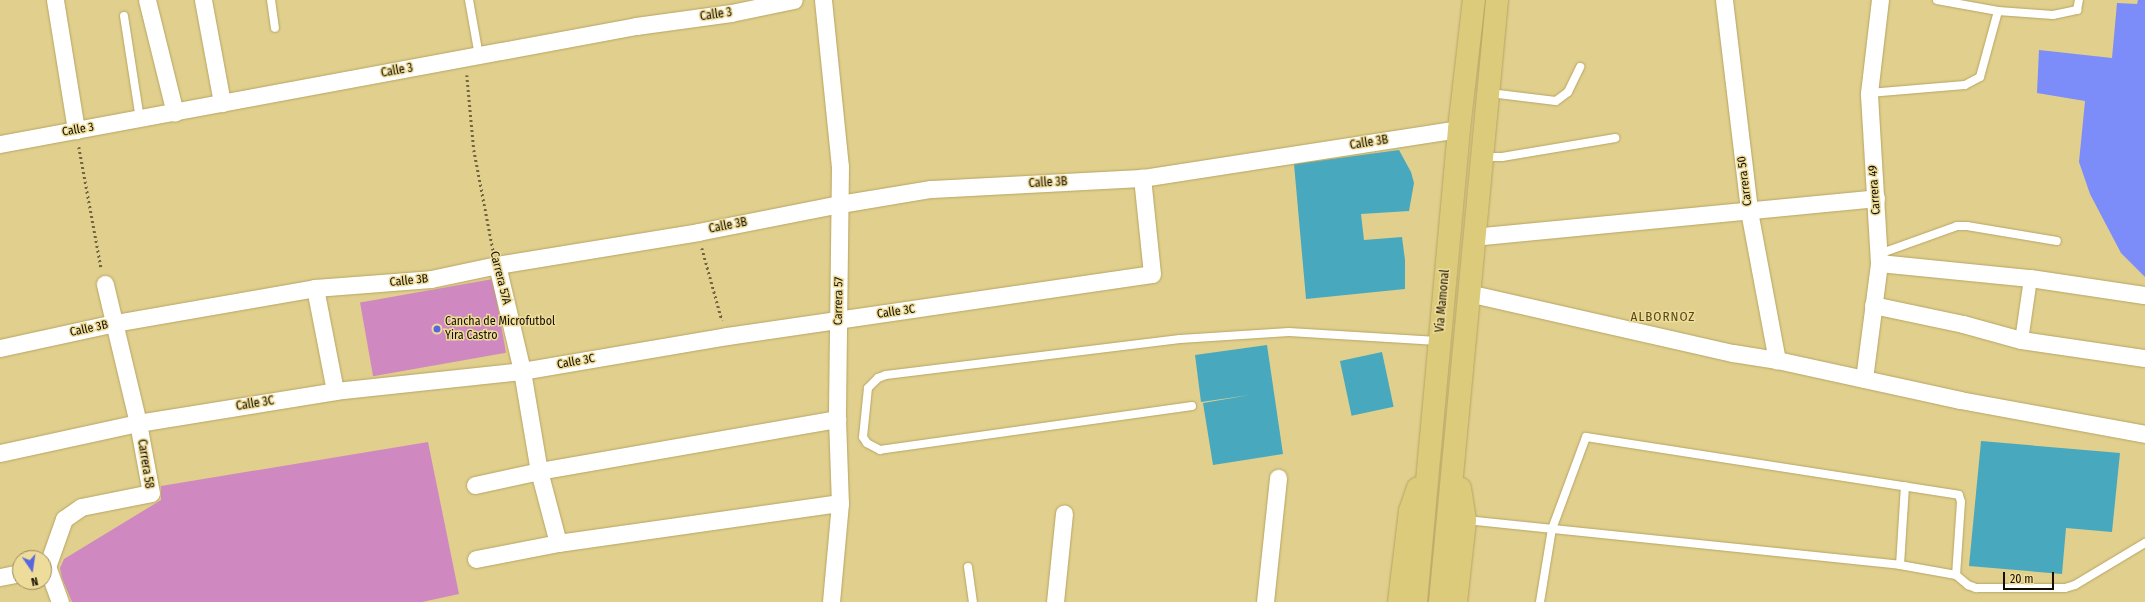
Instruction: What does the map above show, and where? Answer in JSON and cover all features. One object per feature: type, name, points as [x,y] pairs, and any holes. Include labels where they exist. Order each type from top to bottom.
[{"type":"main road","name":"Vía Mamonal","points":[[1416,602],[1459,129],[1474,0]]},
{"type":"main road","name":"Vía Mamonal","points":[[1440,602],[1446,550],[1473,237],[1489,93],[1497,0]]},
{"type":"main road","points":[[1399,602],[1410,511],[1430,449]]},
{"type":"main road","points":[[1454,452],[1465,520],[1456,602]]},
{"type":"street","points":[[55,0],[76,130]]},
{"type":"street","points":[[147,0],[175,113]]},
{"type":"street","points":[[203,0],[222,103]]},
{"type":"street","name":"Calle 3","points":[[0,144],[175,113],[636,26],[731,13],[794,0]]},
{"type":"street","name":"Carrera 57","points":[[823,0],[840,166],[837,419],[840,503],[831,602]]},
{"type":"street","name":"Carrera 50","points":[[1724,0],[1749,211],[1777,360]]},
{"type":"street","name":"Carrera 49","points":[[1864,379],[1879,258],[1869,92],[1880,0]]},
{"type":"street","name":"Calle 3B","points":[[0,348],[115,323],[315,288],[431,279],[497,265],[698,232],[840,204],[931,189],[1142,178],[1459,129]]},
{"type":"street","name":"Calle 3C","points":[[0,453],[138,423],[335,391],[522,371],[727,336],[1152,274],[1142,178]]},
{"type":"street","points":[[1473,237],[1876,198]]},
{"type":"street","points":[[1879,258],[2144,295]]},
{"type":"street","name":"Carrera 57A","points":[[497,265],[522,371],[539,471],[558,543]]},
{"type":"street","points":[[2022,340],[2030,278]]},
{"type":"street","name":"Carrera 58","points":[[52,551],[64,519],[81,507],[151,493],[138,423],[105,284]]},
{"type":"street","points":[[315,288],[335,391]]},
{"type":"street","points":[[1468,293],[1733,353],[1777,360],[1960,400],[2145,434]]},
{"type":"street","points":[[1873,305],[1963,324],[2022,340],[2145,358]]},
{"type":"street","points":[[475,485],[539,471],[837,419]]},
{"type":"street","points":[[1265,602],[1278,478]]},
{"type":"street","points":[[476,559],[558,543],[840,503]]},
{"type":"street","points":[[1055,602],[1064,513]]},
{"type":"street","points":[[0,577],[12,574]]},
{"type":"street","name":"Carrera 58","points":[[52,582],[60,602]]},
{"type":"lane","points":[[271,0],[275,28]]},
{"type":"lane","points":[[468,0],[472,57]]},
{"type":"lane","points":[[1937,0],[1998,11],[2053,15],[2077,10],[2079,0]]},
{"type":"lane","points":[[1869,92],[1965,85],[1980,77],[1998,11]]},
{"type":"lane","points":[[124,16],[140,119]]},
{"type":"lane","points":[[1489,93],[1556,101],[1568,92],[1580,67]]},
{"type":"lane","points":[[1482,157],[1502,156],[1615,138]]},
{"type":"lane","points":[[1879,258],[1962,226],[2057,241]]},
{"type":"lane","points":[[1192,406],[880,450],[866,443],[864,436],[868,388],[878,378],[886,375],[1188,338],[1289,332],[1439,341]]},
{"type":"lane","points":[[1540,602],[1552,530],[1586,438],[1959,495],[1961,502],[1956,575]]},
{"type":"lane","points":[[1900,565],[1905,486]]},
{"type":"lane","points":[[1465,520],[1900,565],[1956,575],[1968,585],[1976,588],[2065,588],[2075,585],[2145,543]]},
{"type":"lane","points":[[968,568],[973,602]]},
{"type":"path","name":"Carrera 57A","points":[[472,57],[471,104],[474,150],[486,219],[497,265]]},
{"type":"path","points":[[76,130],[105,284]]},
{"type":"path","points":[[698,232],[727,336]]},
{"type":"shaded area","points":[[493,279],[506,353],[373,376],[360,302]]},
{"type":"shaded area","points":[[428,442],[459,594],[422,602],[72,602],[62,578],[60,568],[64,559],[161,500],[161,486]]},
{"type":"water","points":[[2138,0],[2145,0],[2145,277],[2121,253],[2090,194],[2079,162],[2085,101],[2037,93],[2039,50],[2112,58],[2117,3],[2137,4]]},
{"type":"building","points":[[1399,150],[1411,172],[1414,183],[1409,211],[1361,214],[1364,240],[1402,237],[1405,260],[1405,289],[1306,299],[1294,164]]},
{"type":"building","points":[[1267,345],[1283,454],[1213,465],[1203,403],[1250,395],[1201,402],[1195,355]]},
{"type":"building","points":[[1382,352],[1394,407],[1352,416],[1340,361]]},
{"type":"building","points":[[1981,441],[2120,453],[2112,532],[2066,528],[2062,574],[1969,566]]},
{"type":"place","name":"Cancha de Microfutbol Yira Castro","points":[[437,329]]},
{"type":"district","name":"ALBORNOZ","points":[[1663,317]]}]
